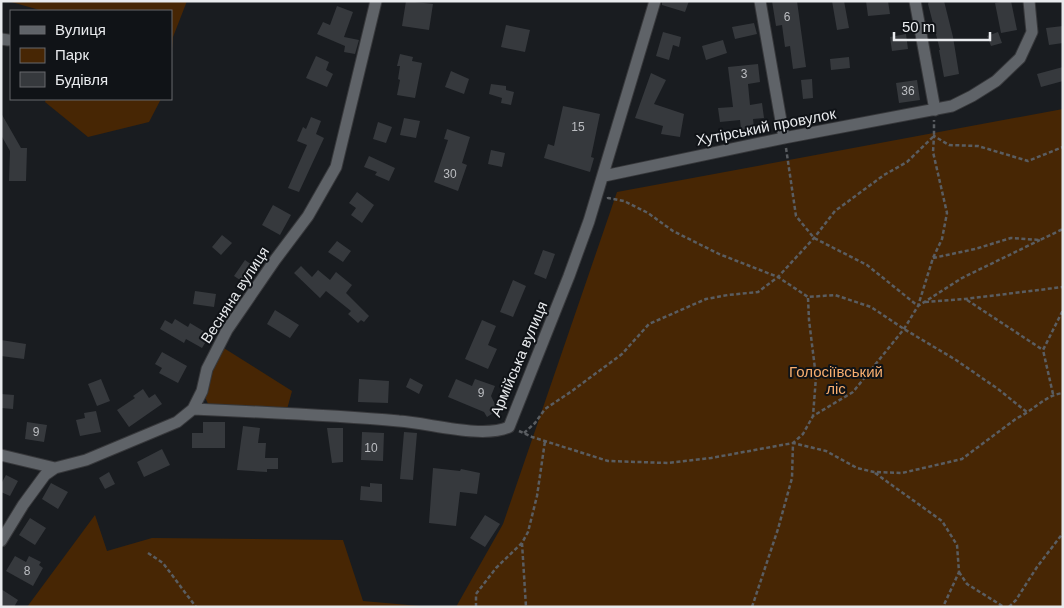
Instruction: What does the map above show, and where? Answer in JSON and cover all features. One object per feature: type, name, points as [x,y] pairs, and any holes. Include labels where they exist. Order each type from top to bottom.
[{"type":"street","name":"Весняна вулиця","points":[[1,541],[23,505],[45,475],[56,468],[86,460],[177,422],[193,409],[202,391],[207,369],[227,330],[308,216],[336,167],[376,1]]},
{"type":"street","name":"Армійська вулиця","points":[[193,409],[402,421],[480,431],[499,431],[509,426],[569,276],[604,176],[655,1]]},
{"type":"street","points":[[760,1],[784,138]]},
{"type":"street","points":[[915,1],[935,110]]},
{"type":"street","name":"Хутірський провулок","points":[[604,176],[784,138],[952,106],[972,96],[996,80],[1020,58],[1032,32],[1029,1]]},
{"type":"street","points":[[1,454],[56,468]]},
{"type":"path","points":[[813,416],[853,392],[904,329],[918,306],[933,258],[942,239],[947,213],[933,152],[935,110]]},
{"type":"path","points":[[934,136],[949,145],[978,146],[1028,161],[1062,147]]},
{"type":"path","points":[[524,433],[535,423],[545,409],[622,354],[649,324],[706,299],[758,292],[778,277],[814,238],[835,211],[884,175],[907,162],[934,136]]},
{"type":"path","points":[[784,138],[796,216],[814,238],[867,266],[918,306]]},
{"type":"path","points":[[604,176],[608,198],[624,202],[648,213],[673,231],[719,254],[778,277],[808,298],[835,295],[871,307],[956,360],[998,389],[1028,413]]},
{"type":"path","points":[[918,306],[962,278],[1063,229]]},
{"type":"path","points":[[933,258],[1011,238],[1040,240]]},
{"type":"path","points":[[924,302],[965,300],[1063,287]]},
{"type":"path","points":[[752,607],[778,529],[792,478],[793,443],[803,434],[813,416],[816,377],[808,298]]},
{"type":"path","points":[[965,300],[1043,350]]},
{"type":"path","points":[[1052,394],[1043,350],[1063,310]]},
{"type":"path","points":[[509,426],[545,441],[608,461],[668,463],[711,458],[793,443],[826,451],[856,468],[874,472],[902,473],[962,459],[1052,394],[1063,393]]},
{"type":"path","points":[[476,607],[476,594],[496,568],[522,543],[528,532],[545,441]]},
{"type":"path","points":[[874,472],[942,521],[957,545],[959,572],[943,607]]},
{"type":"path","points":[[1009,607],[1063,533]]},
{"type":"path","points":[[522,543],[526,607]]},
{"type":"path","points":[[148,553],[163,563],[196,607]]},
{"type":"path","points":[[959,572],[967,584],[1004,607]]},
{"type":"green space","points":[[8,1],[187,1],[173,37],[172,50],[172,10],[40,10]]},
{"type":"green space","points":[[46,100],[160,100],[149,122],[88,137],[45,102]]},
{"type":"green space","name":"Голосіївський ліс","points":[[1063,109],[1063,607],[456,607],[503,524],[617,192]]},
{"type":"green space","points":[[219,345],[292,391],[286,413],[211,410],[202,391]]},
{"type":"green space","points":[[95,515],[107,551],[152,538],[343,540],[363,601],[431,607],[27,607]]},
{"type":"building","points":[[406,1],[433,4],[429,30],[402,26]]},
{"type":"building","points":[[662,1],[689,1],[685,12],[662,5]]},
{"type":"building","points":[[772,1],[797,1],[806,67],[793,69],[790,46],[785,47],[782,25],[776,26]]},
{"type":"building","points":[[832,1],[844,1],[849,28],[837,30]]},
{"type":"building","points":[[866,1],[888,1],[890,14],[868,16]]},
{"type":"building","points":[[929,1],[944,1],[953,37],[959,74],[944,77],[940,50],[928,4]]},
{"type":"building","points":[[1011,1],[1017,30],[1001,33],[995,3]]},
{"type":"building","points":[[337,6],[353,12],[344,37],[359,40],[355,54],[344,52],[345,46],[317,34],[323,22],[330,25]]},
{"type":"building","points":[[754,23],[757,34],[735,39],[732,27]]},
{"type":"building","points":[[506,25],[530,30],[525,52],[501,47]]},
{"type":"building","points":[[1063,26],[1063,43],[1049,45],[1046,28]]},
{"type":"building","points":[[663,32],[681,37],[679,47],[673,45],[669,60],[656,56]]},
{"type":"building","points":[[998,32],[1002,43],[991,46],[987,36]]},
{"type":"building","points":[[906,34],[908,49],[892,51],[890,37]]},
{"type":"building","points":[[723,40],[727,53],[706,60],[702,46]]},
{"type":"building","points":[[400,54],[413,57],[412,61],[422,63],[415,98],[397,95],[400,66],[397,66]]},
{"type":"building","points":[[316,56],[329,62],[326,70],[333,74],[327,87],[306,78]]},
{"type":"building","points":[[849,57],[850,68],[831,70],[830,59]]},
{"type":"building","points":[[758,64],[760,82],[748,84],[750,105],[762,103],[764,118],[753,119],[754,128],[741,130],[740,120],[720,122],[718,108],[733,107],[728,67]]},
{"type":"building","points":[[1063,67],[1063,81],[1041,87],[1037,74]]},
{"type":"building","points":[[451,71],[469,79],[464,94],[445,87]]},
{"type":"building","points":[[651,73],[666,80],[654,104],[684,114],[680,137],[661,134],[663,126],[635,118]]},
{"type":"building","points":[[812,79],[813,98],[803,99],[801,80]]},
{"type":"building","points":[[917,80],[920,100],[899,103],[896,83]]},
{"type":"building","points":[[491,84],[506,86],[506,90],[514,92],[511,105],[501,103],[502,98],[489,94]]},
{"type":"building","points":[[563,106],[600,114],[591,157],[594,158],[590,172],[544,158],[548,144],[554,146]]},
{"type":"building","points":[[1,113],[21,148],[27,148],[26,181],[9,181],[10,151],[1,135]]},
{"type":"building","points":[[311,117],[321,121],[316,134],[324,138],[299,192],[288,188],[307,145],[297,141],[303,127],[306,129]]},
{"type":"building","points":[[404,118],[420,121],[416,138],[400,135]]},
{"type":"building","points":[[378,122],[392,127],[386,143],[373,139]]},
{"type":"building","points":[[447,129],[470,137],[462,163],[467,165],[458,191],[434,182],[448,140],[444,139]]},
{"type":"building","points":[[491,150],[505,153],[502,167],[488,164]]},
{"type":"building","points":[[369,156],[395,168],[389,181],[375,175],[377,172],[364,167]]},
{"type":"building","points":[[357,192],[374,205],[362,223],[351,215],[356,208],[349,203]]},
{"type":"building","points":[[273,205],[291,215],[280,235],[262,225]]},
{"type":"building","points":[[222,235],[232,243],[221,255],[212,247]]},
{"type":"building","points":[[337,241],[351,251],[343,262],[328,252]]},
{"type":"building","points":[[543,250],[555,254],[546,279],[534,274]]},
{"type":"building","points":[[245,260],[256,268],[246,284],[234,276]]},
{"type":"building","points":[[301,266],[312,277],[318,270],[330,280],[336,272],[352,285],[346,293],[369,316],[364,322],[361,320],[358,323],[348,314],[351,311],[326,291],[320,298],[294,273]]},
{"type":"building","points":[[513,280],[526,286],[513,317],[500,312]]},
{"type":"building","points":[[195,291],[216,294],[214,307],[193,304]]},
{"type":"building","points":[[275,310],[299,325],[290,338],[267,324]]},
{"type":"building","points":[[175,319],[188,327],[190,323],[210,335],[202,348],[186,339],[184,343],[160,329],[165,320],[172,324]]},
{"type":"building","points":[[482,320],[496,326],[488,345],[497,349],[488,369],[465,359]]},
{"type":"building","points":[[1,340],[26,344],[24,359],[1,356]]},
{"type":"building","points":[[162,352],[187,366],[178,383],[159,373],[162,368],[155,364]]},
{"type":"building","points":[[410,378],[423,385],[419,394],[406,387]]},
{"type":"building","points":[[101,379],[110,401],[97,406],[88,384]]},
{"type":"building","points":[[359,379],[389,381],[388,403],[358,402]]},
{"type":"building","points":[[456,379],[472,386],[475,379],[495,386],[491,396],[498,410],[487,417],[484,412],[448,397]]},
{"type":"building","points":[[143,389],[149,398],[155,394],[162,404],[129,427],[117,410],[135,398],[133,396]]},
{"type":"building","points":[[1,394],[14,395],[13,409],[1,408]]},
{"type":"building","points":[[96,411],[101,432],[80,436],[76,420],[85,418],[84,413]]},
{"type":"building","points":[[27,422],[47,425],[44,442],[25,439]]},
{"type":"building","points":[[203,422],[225,422],[225,448],[192,448],[192,433],[203,433]]},
{"type":"building","points":[[243,426],[260,428],[258,443],[266,443],[265,458],[278,458],[278,469],[267,469],[267,472],[237,470]]},
{"type":"building","points":[[327,428],[343,428],[343,462],[332,463]]},
{"type":"building","points":[[362,432],[384,433],[383,461],[361,460]]},
{"type":"building","points":[[404,432],[417,433],[413,480],[400,479]]},
{"type":"building","points":[[162,449],[170,465],[144,477],[137,462]]},
{"type":"building","points":[[433,468],[460,471],[461,469],[480,473],[477,494],[460,492],[456,526],[429,523]]},
{"type":"building","points":[[109,472],[115,484],[105,489],[99,478]]},
{"type":"building","points":[[6,475],[18,481],[10,496],[1,492],[1,484]]},
{"type":"building","points":[[51,483],[68,492],[58,509],[42,499]]},
{"type":"building","points":[[370,483],[382,484],[382,502],[360,500],[361,486],[370,487]]},
{"type":"building","points":[[485,515],[500,524],[485,547],[470,538]]},
{"type":"building","points":[[30,518],[46,528],[35,545],[19,535]]},
{"type":"building","points":[[15,556],[26,562],[29,556],[41,562],[39,565],[43,568],[33,586],[6,571]]},
{"type":"building","points":[[1,589],[18,600],[14,607],[1,607]]}]
